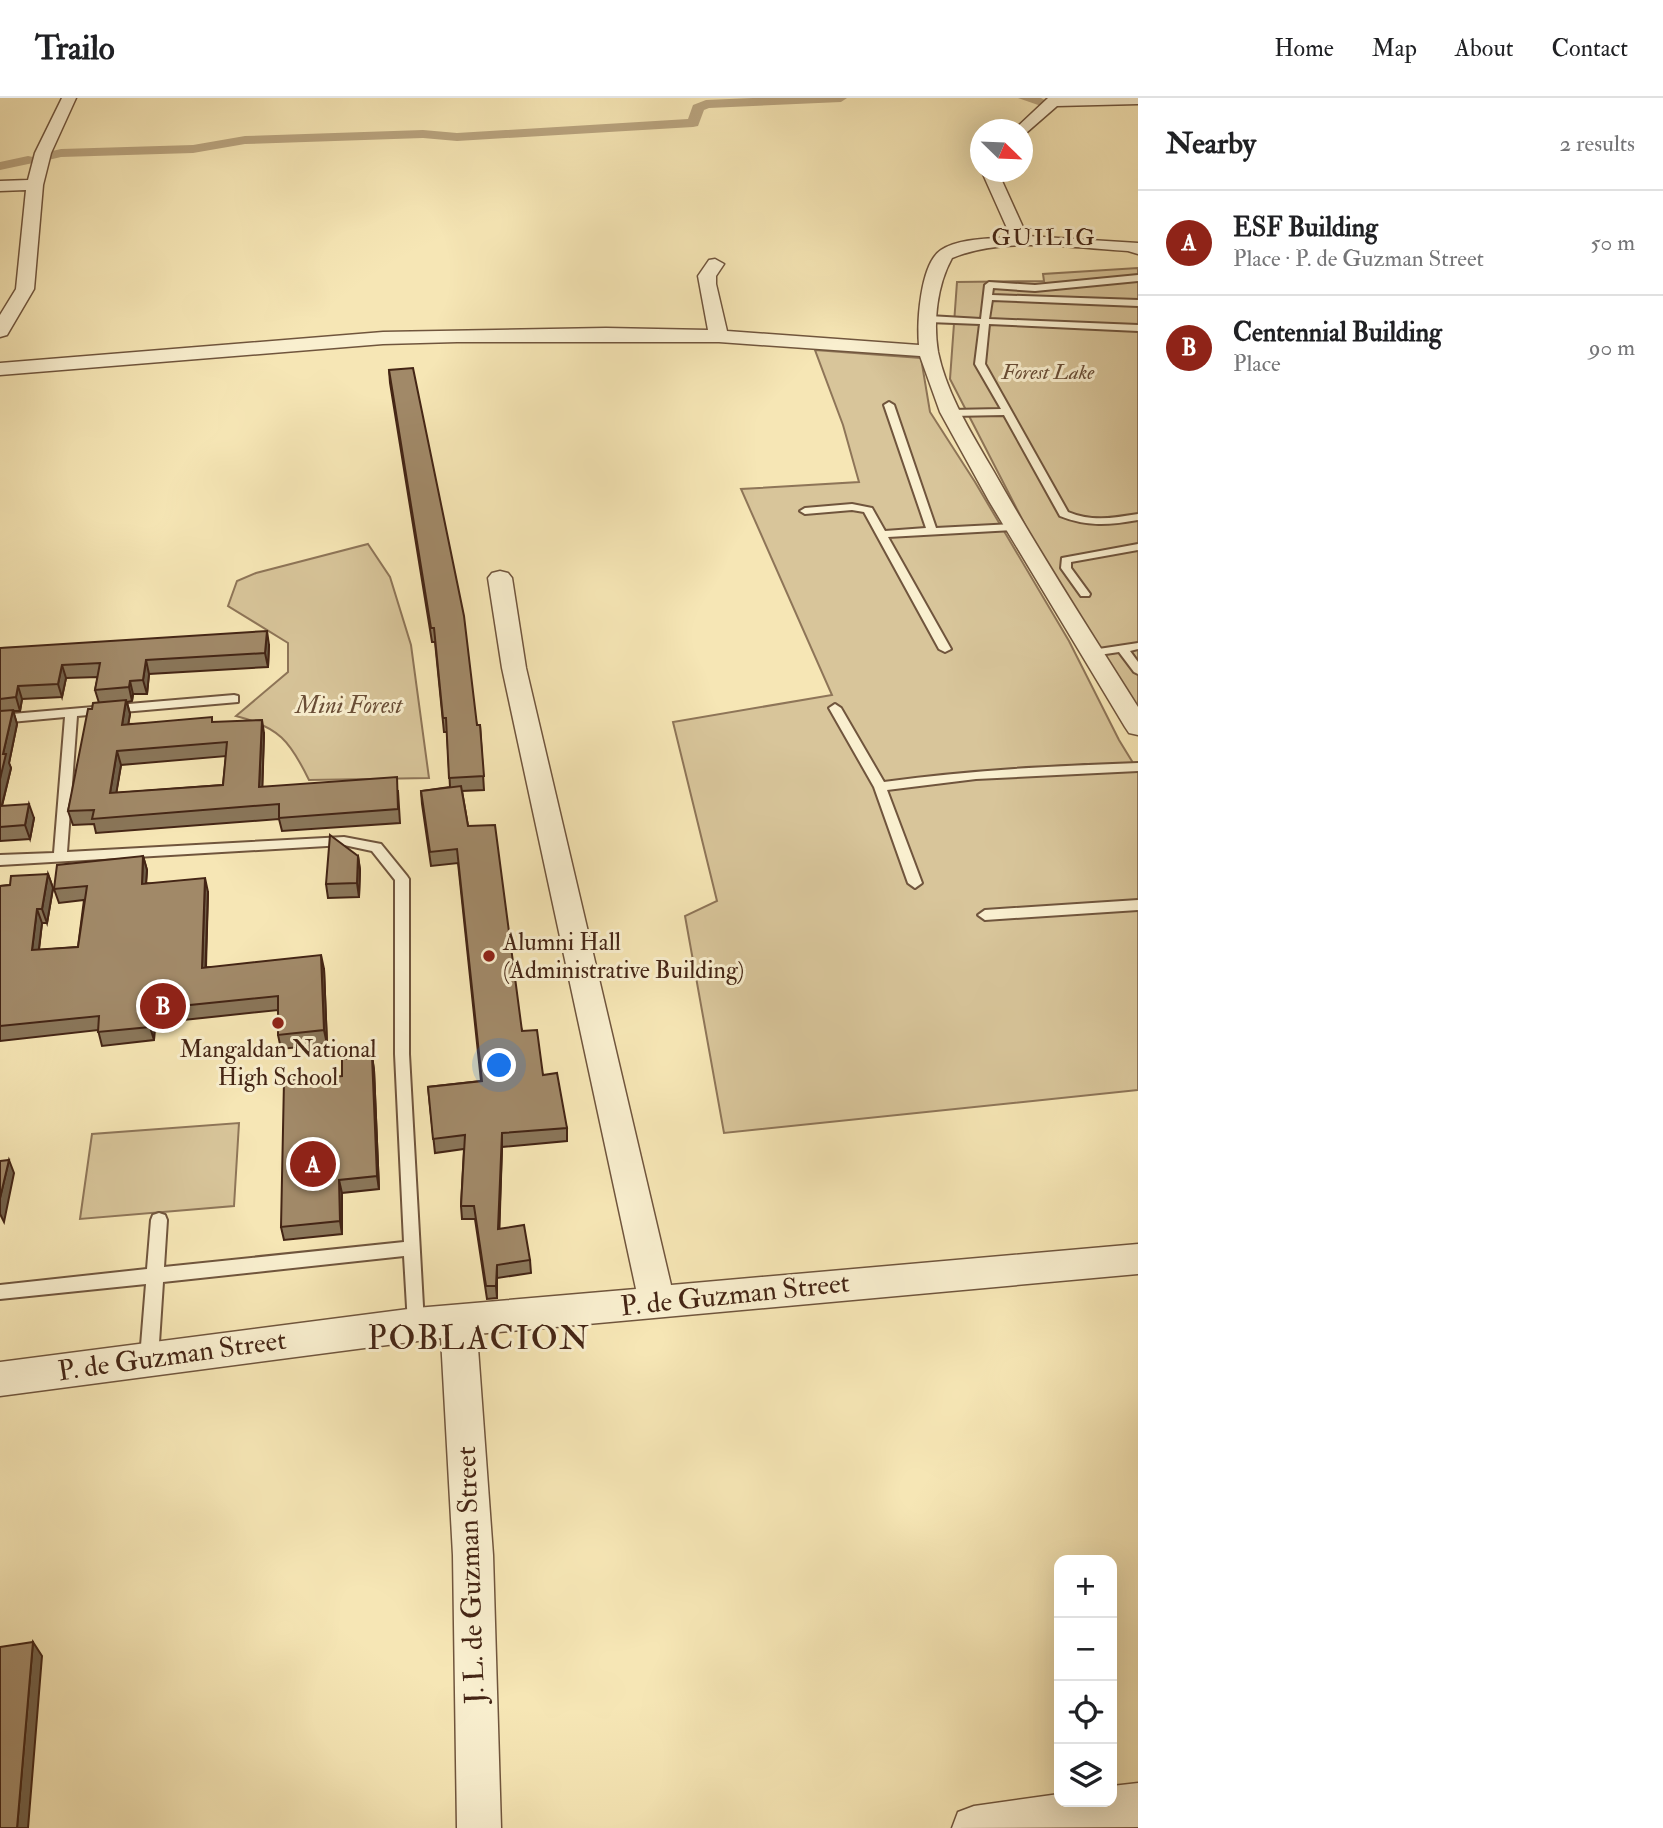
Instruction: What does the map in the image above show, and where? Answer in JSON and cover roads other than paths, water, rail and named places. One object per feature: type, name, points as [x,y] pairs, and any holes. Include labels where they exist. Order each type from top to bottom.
[{"type":"street","points":[[0,331],[25,289],[35,185],[43,153],[69,98]]},
{"type":"street","points":[[1033,119],[1054,100],[1138,100]]},
{"type":"street","points":[[994,182],[1021,241]]},
{"type":"street","points":[[0,186],[35,185]]},
{"type":"street","points":[[1138,248],[1021,241],[964,247],[945,255],[936,272],[930,299],[928,351],[951,413],[1013,527],[1138,727]]},
{"type":"street","points":[[715,264],[707,284],[719,336]]},
{"type":"street","points":[[0,369],[383,338],[606,334],[719,336],[928,351]]},
{"type":"street","points":[[500,578],[514,668],[657,1303]]},
{"type":"street","name":"P. de Guzman Street","points":[[0,1379],[416,1325],[1138,1259]]},
{"type":"street","name":"J. L. de Guzman Street","points":[[458,1322],[473,1555],[479,1828]]},
{"type":"street","points":[[974,1828],[1138,1805]]},
{"type":"lane","points":[[1138,278],[1035,288],[989,285],[980,365],[1063,514],[1084,523],[1138,517]]},
{"type":"lane","points":[[987,297],[1138,303]]},
{"type":"lane","points":[[929,319],[1138,328]]},
{"type":"lane","points":[[889,405],[932,531]]},
{"type":"lane","points":[[951,413],[1004,412]]},
{"type":"lane","points":[[804,511],[852,507],[869,510],[945,649]]},
{"type":"lane","points":[[880,534],[1013,527]]},
{"type":"lane","points":[[1085,594],[1066,568],[1066,560],[1138,547]]},
{"type":"lane","points":[[1092,653],[1138,646]]},
{"type":"lane","points":[[1122,648],[1138,670]]},
{"type":"lane","points":[[0,719],[234,699]]},
{"type":"lane","points":[[835,708],[880,787],[915,883]]},
{"type":"lane","points":[[60,855],[71,713]]},
{"type":"lane","points":[[880,787],[906,782],[1060,769],[1138,768]]},
{"type":"lane","points":[[0,860],[344,841],[376,847],[402,878],[402,1054],[416,1325]]},
{"type":"lane","points":[[985,915],[1138,905]]},
{"type":"lane","points":[[149,1358],[159,1220]]},
{"type":"lane","points":[[0,1292],[411,1248]]},
{"type":"waterway","points":[[44,157],[61,153],[193,149],[245,140],[423,134],[457,137],[693,123],[698,108],[706,104],[841,98]]},
{"type":"waterway","points":[[1024,98],[1041,102]]},
{"type":"waterway","points":[[0,166],[28,160]]},
{"type":"place","name":"Alumni Hall (Administrative Building)","points":[[489,956]]},
{"type":"place","name":"Centennial Building","points":[[163,1006]]},
{"type":"place","name":"Mangaldan National High School","points":[[278,1023]]},
{"type":"place","name":"ESF Building","points":[[313,1164]]},
{"type":"district","name":"GUILIG","points":[[1044,237]]},
{"type":"district","name":"POBLACION","points":[[479,1338]]},
{"type":"park label","name":"Forest Lake","points":[[1048,372]]},
{"type":"park label","name":"Mini Forest","points":[[349,705]]}]
